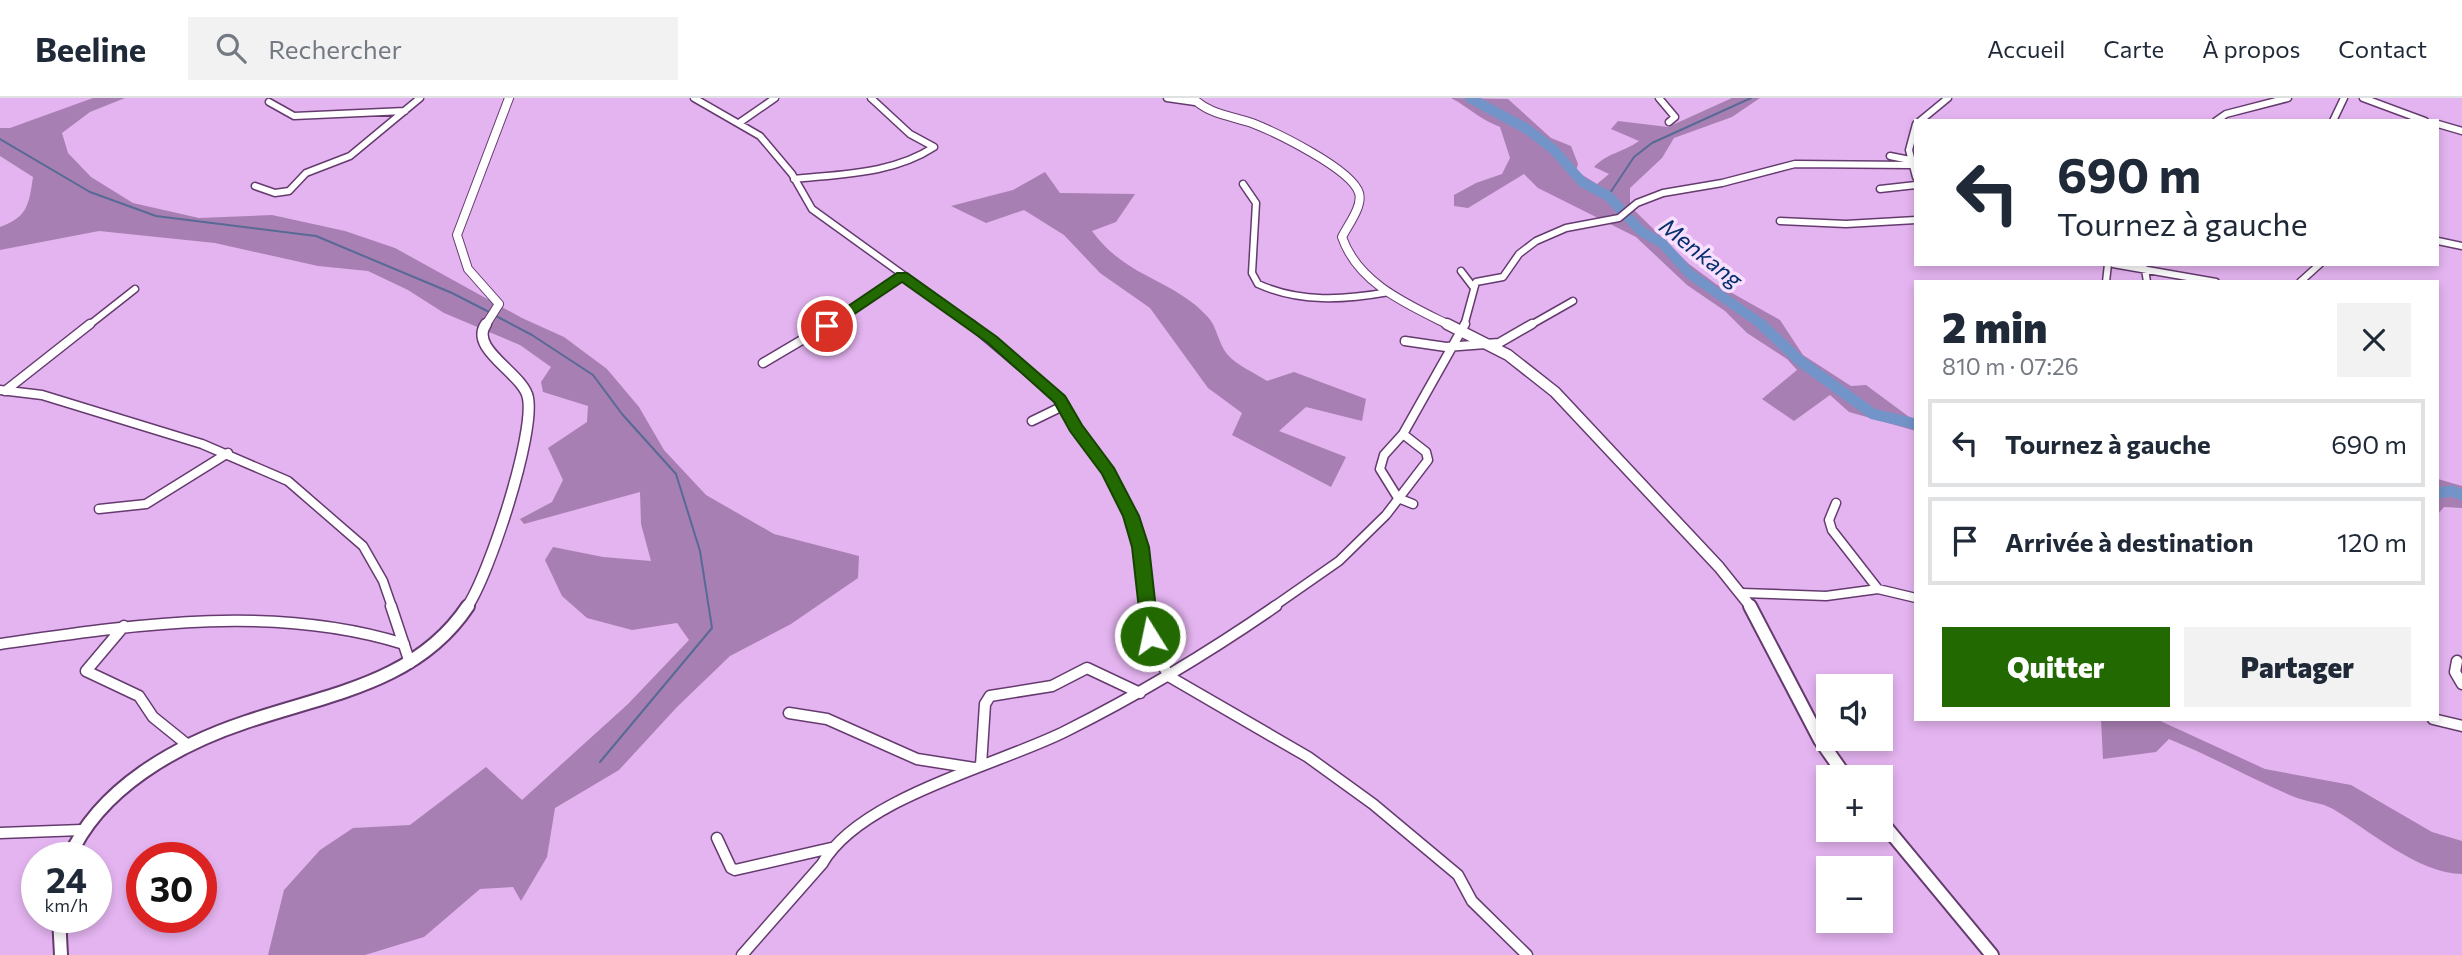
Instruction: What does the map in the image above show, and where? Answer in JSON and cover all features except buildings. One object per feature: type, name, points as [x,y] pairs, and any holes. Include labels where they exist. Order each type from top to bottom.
[{"type":"street","points":[[255,186],[275,193],[289,191],[306,173],[350,156],[420,98]]},
{"type":"street","points":[[76,842],[97,811],[122,788],[189,746],[246,722],[358,690],[410,663],[452,628],[470,603],[500,527],[528,415],[529,400],[525,384],[495,358],[484,341],[483,328],[498,310],[499,304],[468,269],[457,239],[509,98]]},
{"type":"street","points":[[694,98],[739,123],[770,145],[812,209],[1009,352],[1065,405],[1076,427],[1109,471],[1131,516],[1140,547],[1150,636],[1158,660],[1170,677],[1308,757],[1373,804],[1458,876],[1472,901],[1527,955]]},
{"type":"street","points":[[739,123],[775,98]]},
{"type":"street","points":[[794,179],[849,173],[899,163],[919,157],[934,147],[910,134],[871,98]]},
{"type":"street","points":[[1167,98],[1194,100],[1313,151],[1352,183],[1359,192],[1359,204],[1343,230],[1344,249],[1358,266],[1389,292],[1491,345],[1538,377],[1584,420],[1652,498],[1724,569],[1768,636],[1805,717],[1838,765]]},
{"type":"street","points":[[1659,98],[1675,117],[1669,122]]},
{"type":"street","points":[[1922,119],[1948,98]]},
{"type":"street","points":[[2218,119],[2220,116],[2288,98]]},
{"type":"street","points":[[2334,119],[2344,98]]},
{"type":"street","points":[[2363,98],[2420,119]]},
{"type":"street","points":[[269,102],[294,116],[405,111]]},
{"type":"street","points":[[2439,124],[2462,131]]},
{"type":"street","points":[[1913,141],[1910,162],[1914,172]]},
{"type":"street","points":[[1889,156],[1910,162]]},
{"type":"street","points":[[1413,504],[1398,498],[1381,474],[1380,464],[1387,450],[1403,434],[1463,331],[1472,306],[1474,288],[1479,280],[1503,277],[1519,254],[1536,241],[1566,228],[1608,221],[1663,192],[1722,183],[1787,165],[1831,162],[1882,167],[1910,162]]},
{"type":"street","points":[[1243,184],[1256,203],[1252,273],[1258,284],[1281,292],[1316,298],[1389,292]]},
{"type":"street","points":[[1880,189],[1914,185]]},
{"type":"street","points":[[1780,221],[1846,224],[1914,220]]},
{"type":"street","points":[[2439,241],[2462,246]]},
{"type":"street","points":[[2125,266],[2206,280]]},
{"type":"street","points":[[2163,272],[2171,266]]},
{"type":"street","points":[[2302,280],[2318,266]]},
{"type":"street","points":[[2145,269],[2147,280]]},
{"type":"street","points":[[1461,271],[1474,288]]},
{"type":"street","points":[[763,363],[807,339],[902,276]]},
{"type":"street","points":[[2,391],[135,289]]},
{"type":"street","points":[[1405,341],[1452,347],[1471,343],[1491,345],[1505,340],[1573,301]]},
{"type":"street","points":[[2,391],[42,395],[228,453],[288,481],[360,541],[383,581],[410,663]]},
{"type":"street","points":[[1032,421],[1065,405]]},
{"type":"street","points":[[717,838],[731,869],[735,870],[780,857],[831,848],[891,806],[977,767],[1063,733],[1170,677],[1330,567],[1371,532],[1428,460],[1426,452],[1403,434]]},
{"type":"street","points":[[99,509],[146,504],[228,453]]},
{"type":"street","points":[[1836,503],[1829,520],[1832,530],[1878,589]]},
{"type":"street","points":[[1741,593],[1813,596],[1878,589],[1914,598]]},
{"type":"street","points":[[0,644],[124,626],[189,620],[265,619],[304,623],[404,644]]},
{"type":"street","points":[[124,626],[86,671],[139,696],[158,722],[189,746]]},
{"type":"street","points":[[2457,661],[2455,672],[2462,684]]},
{"type":"street","points":[[977,767],[985,704],[990,696],[1052,686],[1087,668],[1140,693]]},
{"type":"street","points":[[789,713],[827,719],[917,759],[977,767]]},
{"type":"street","points":[[2439,720],[2462,726]]},
{"type":"street","points":[[0,833],[82,830]]},
{"type":"street","points":[[1893,835],[1992,955]]},
{"type":"street","points":[[742,955],[822,864],[831,848]]},
{"type":"street","points":[[60,933],[61,955]]},
{"type":"shaded area","points":[[93,98],[125,98],[90,112],[62,133],[68,153],[91,177],[133,203],[199,218],[272,215],[345,231],[395,248],[522,318],[564,337],[607,369],[639,407],[664,450],[706,495],[774,534],[859,556],[858,578],[791,624],[730,656],[677,707],[619,770],[555,808],[547,857],[521,901],[513,887],[480,889],[424,937],[365,955],[268,955],[284,890],[320,850],[353,828],[410,825],[486,767],[522,800],[628,704],[689,640],[677,623],[632,630],[587,618],[562,596],[545,560],[553,547],[603,557],[651,561],[641,524],[640,492],[524,524],[520,519],[552,502],[563,480],[548,448],[587,422],[588,406],[543,392],[541,382],[551,367],[520,345],[444,313],[408,290],[368,271],[318,266],[215,243],[99,231],[0,250],[0,227],[16,219],[26,208],[33,177],[0,156],[0,128],[10,128]]},
{"type":"shaded area","points":[[1451,98],[1508,99],[1551,138],[1571,146],[1578,164],[1576,171],[1597,184],[1609,174],[1594,167],[1605,158],[1639,141],[1611,129],[1618,121],[1668,127],[1732,98],[1760,98],[1732,117],[1674,138],[1662,158],[1630,188],[1630,206],[1689,264],[1716,284],[1780,320],[1803,355],[1851,386],[1866,385],[1914,421],[1914,430],[1849,412],[1830,395],[1794,421],[1762,399],[1797,370],[1787,359],[1747,333],[1725,311],[1687,285],[1636,237],[1538,188],[1524,174],[1468,208],[1454,206],[1454,195],[1476,183],[1502,174],[1510,158],[1500,127]]},
{"type":"shaded area","points":[[1045,172],[1060,193],[1135,194],[1116,222],[1092,231],[1105,247],[1120,259],[1194,304],[1210,320],[1224,350],[1235,362],[1267,381],[1294,372],[1366,399],[1362,421],[1306,407],[1279,431],[1346,457],[1331,487],[1232,435],[1242,413],[1208,388],[1150,308],[1100,273],[1064,235],[1024,210],[986,223],[951,206],[1013,190]]},
{"type":"shaded area","points":[[2439,479],[2462,486],[2462,508],[2444,507],[2439,513]]},
{"type":"shaded area","points":[[2101,721],[2160,721],[2265,769],[2351,785],[2432,832],[2462,841],[2462,874],[2429,867],[2328,807],[2292,796],[2169,739],[2156,752],[2103,759]]},
{"type":"waterway","name":"Menkang","points":[[1470,98],[1527,129],[1554,150],[1582,182],[1608,196],[1641,231],[1663,244],[1690,274],[1764,326]]},
{"type":"waterway","points":[[1608,196],[1634,157],[1652,143],[1751,98]]},
{"type":"waterway","points":[[0,139],[90,192],[156,216],[316,236],[452,293],[491,313]]},
{"type":"waterway","points":[[496,316],[532,335],[593,375],[622,414],[676,474],[700,551],[712,628],[600,762]]},
{"type":"waterway","name":"Menkang","points":[[1761,324],[1800,361],[1873,414],[1914,424]]},
{"type":"waterway","name":"Menkang","points":[[2439,493],[2452,491],[2462,495]]},
{"type":"route","points":[[827,326],[902,276],[1009,352],[1060,399],[1076,427],[1109,471],[1131,516],[1140,547],[1144,606],[1150,636]]}]
